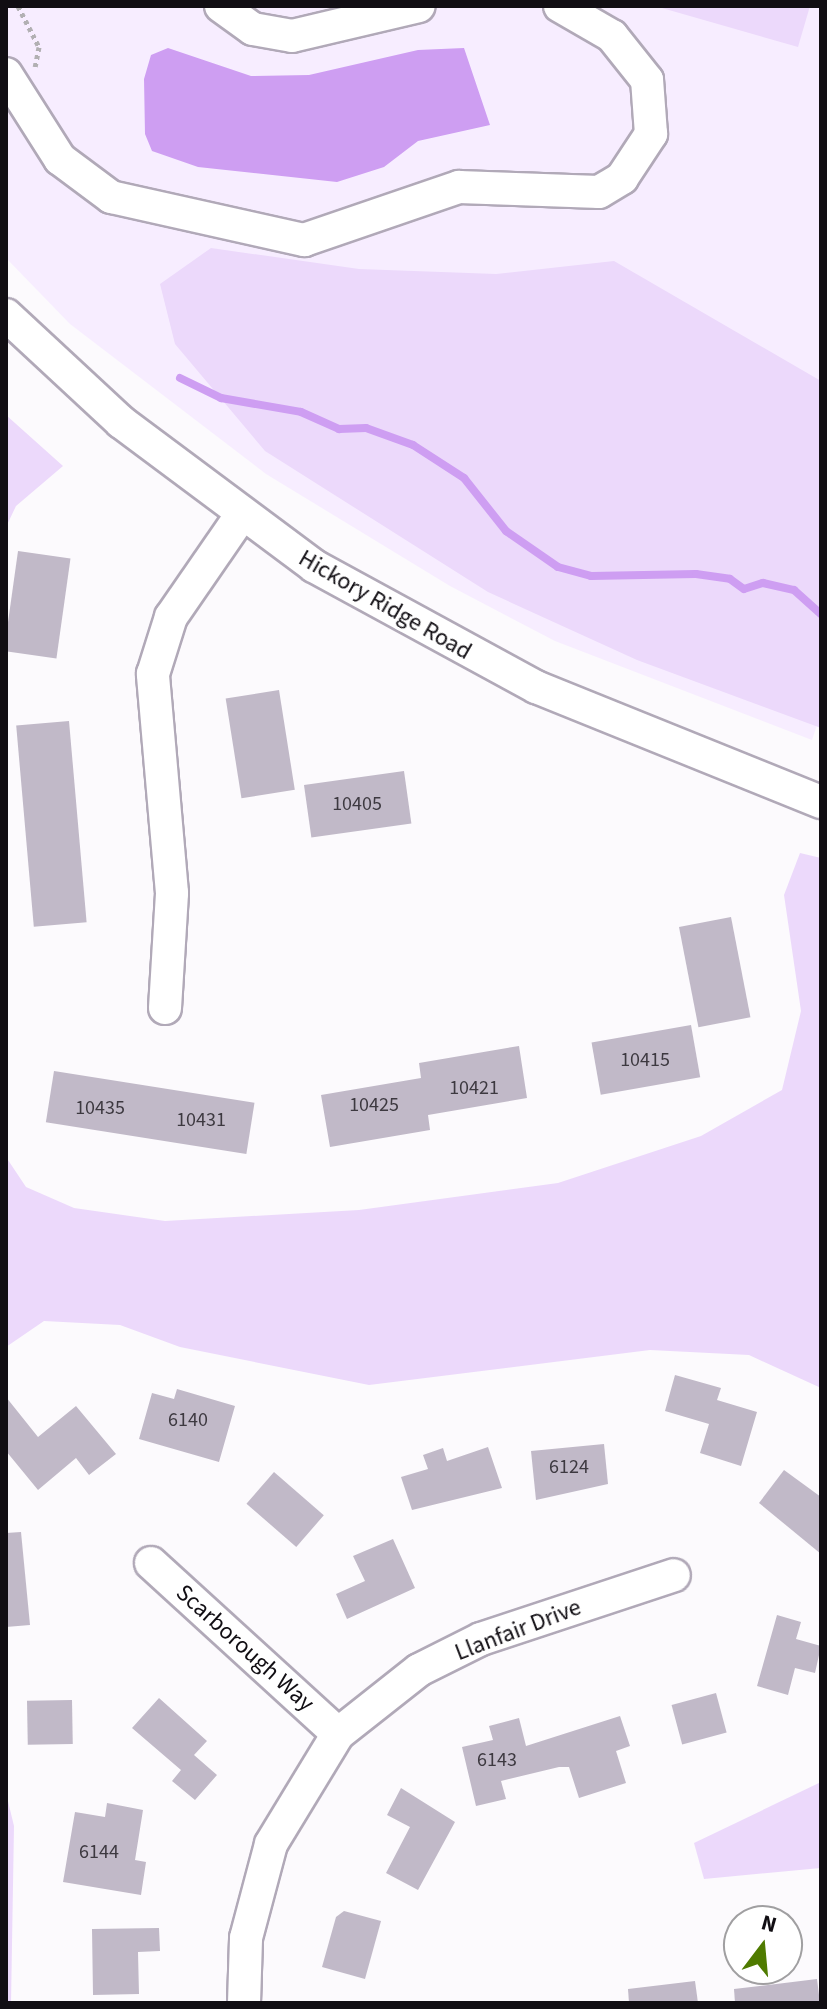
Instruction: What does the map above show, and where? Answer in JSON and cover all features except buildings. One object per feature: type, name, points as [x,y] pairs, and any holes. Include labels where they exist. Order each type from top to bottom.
[{"type":"street","points":[[221,6],[253,29],[292,36],[419,6]]},
{"type":"street","points":[[6,74],[60,159],[111,197],[304,240],[459,187],[599,192],[622,178],[651,134],[647,80],[612,36],[560,6]]},
{"type":"street","name":"Hickory Ridge Road","points":[[6,315],[121,422],[240,517],[423,630],[536,687],[821,802]]},
{"type":"street","points":[[165,1008],[172,893],[153,674],[171,617],[240,517]]},
{"type":"street","name":"Scarborough Way","points":[[151,1563],[338,1734]]},
{"type":"street","name":"Llanfair Drive","points":[[244,2003],[246,1938],[271,1844],[338,1734],[419,1670],[481,1639],[674,1575]]},
{"type":"shaded area","points":[[6,6],[821,6],[821,713],[812,740],[555,641],[450,586],[266,474],[70,324],[6,258]]},
{"type":"shaded area","points":[[655,6],[810,6],[798,47]]},
{"type":"shaded area","points":[[168,48],[251,76],[309,75],[418,50],[464,48],[490,125],[418,141],[384,167],[337,182],[198,167],[152,151],[145,134],[144,79],[151,55]]},
{"type":"shaded area","points":[[211,248],[359,269],[496,274],[614,261],[821,381],[821,728],[637,660],[488,592],[265,451],[175,344],[160,284]]},
{"type":"shaded area","points":[[6,415],[63,466],[16,506],[6,527]]},
{"type":"shaded area","points":[[800,853],[821,858],[821,1388],[749,1355],[650,1350],[369,1385],[180,1347],[120,1325],[44,1321],[6,1347],[6,1157],[26,1187],[74,1208],[165,1221],[359,1210],[558,1183],[701,1136],[782,1090],[801,1011],[784,895]]},
{"type":"shaded area","points":[[821,1782],[821,1868],[704,1879],[694,1843]]},
{"type":"shaded area","points":[[6,1793],[14,1826],[11,2003],[6,2003]]},
{"type":"waterway","points":[[180,378],[221,398],[301,412],[339,429],[366,428],[413,445],[464,478],[506,531],[558,567],[591,576],[696,574],[730,579],[744,589],[763,583],[794,590],[821,614]]}]
